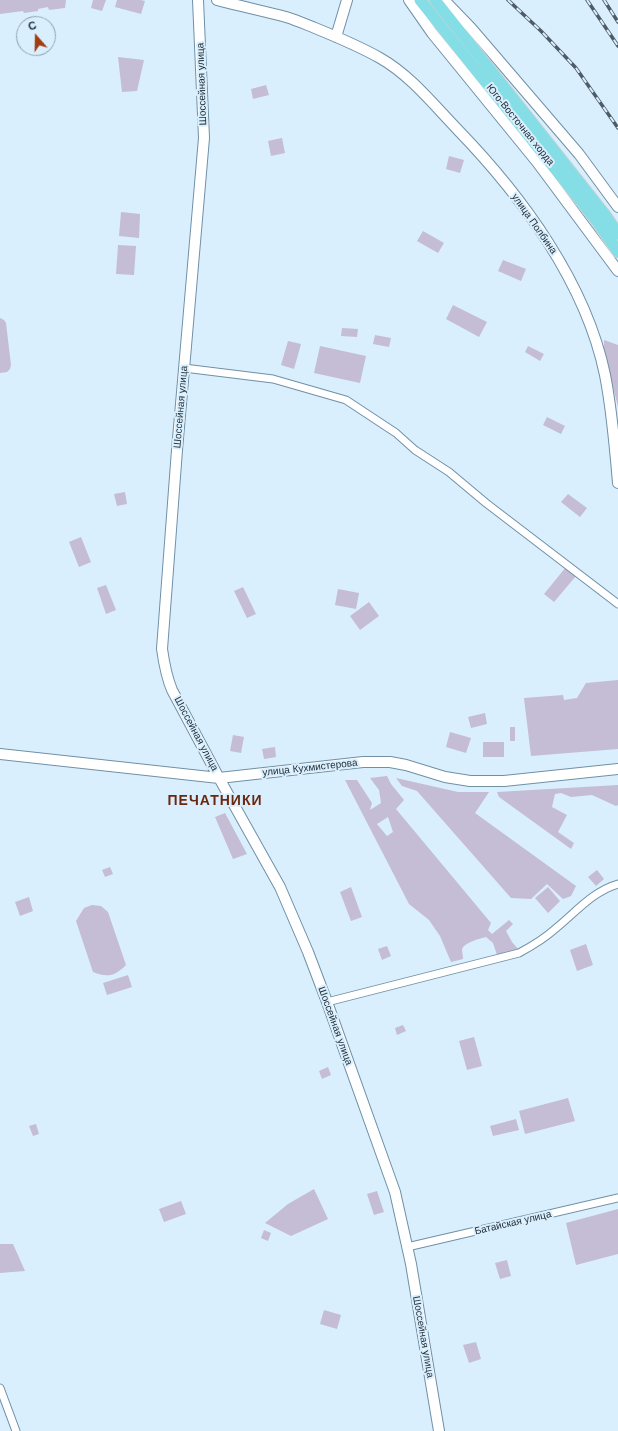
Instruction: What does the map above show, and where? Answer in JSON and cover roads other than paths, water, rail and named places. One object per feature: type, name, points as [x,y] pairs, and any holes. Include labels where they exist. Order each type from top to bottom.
[{"type":"main road","name":"Шоссейная улица","points":[[198,0],[204,138],[162,649],[167,678],[219,778],[280,887],[308,952],[395,1192],[407,1247],[439,1431]]},
{"type":"main road","points":[[216,0],[288,17],[336,37],[347,0]]},
{"type":"main road","points":[[409,0],[432,33],[537,162],[618,270]]},
{"type":"main road","name":"Юго-Восточная хорда","points":[[420,0],[596,220],[618,252]]},
{"type":"main road","name":"Юго-Восточная хорда","points":[[435,0],[605,215],[618,234]]},
{"type":"main road","points":[[444,0],[471,28],[579,154],[618,207]]},
{"type":"main road","name":"улица Полбина","points":[[336,37],[380,58],[412,82],[463,134],[509,187],[558,258],[570,279],[590,325],[605,374],[618,483]]},
{"type":"main road","name":"улица Кухмистерова","points":[[0,754],[219,778],[363,762],[395,763],[445,777],[470,781],[504,781],[618,769]]},
{"type":"street","points":[[184,368],[274,379],[346,400],[396,433],[415,450],[449,472],[486,503],[618,604]]},
{"type":"street","points":[[327,1002],[519,953],[545,937],[604,889],[618,884]]},
{"type":"street","name":"Батайская улица","points":[[407,1247],[618,1198]]},
{"type":"street","points":[[0,1388],[16,1431]]},
{"type":"railway","points":[[508,0],[541,31],[576,68],[618,128]]},
{"type":"railway","points":[[587,0],[618,46]]},
{"type":"railway","points":[[604,0],[618,22]]},
{"type":"district","name":"ПЕЧАТНИКИ","points":[[215,801]]}]
